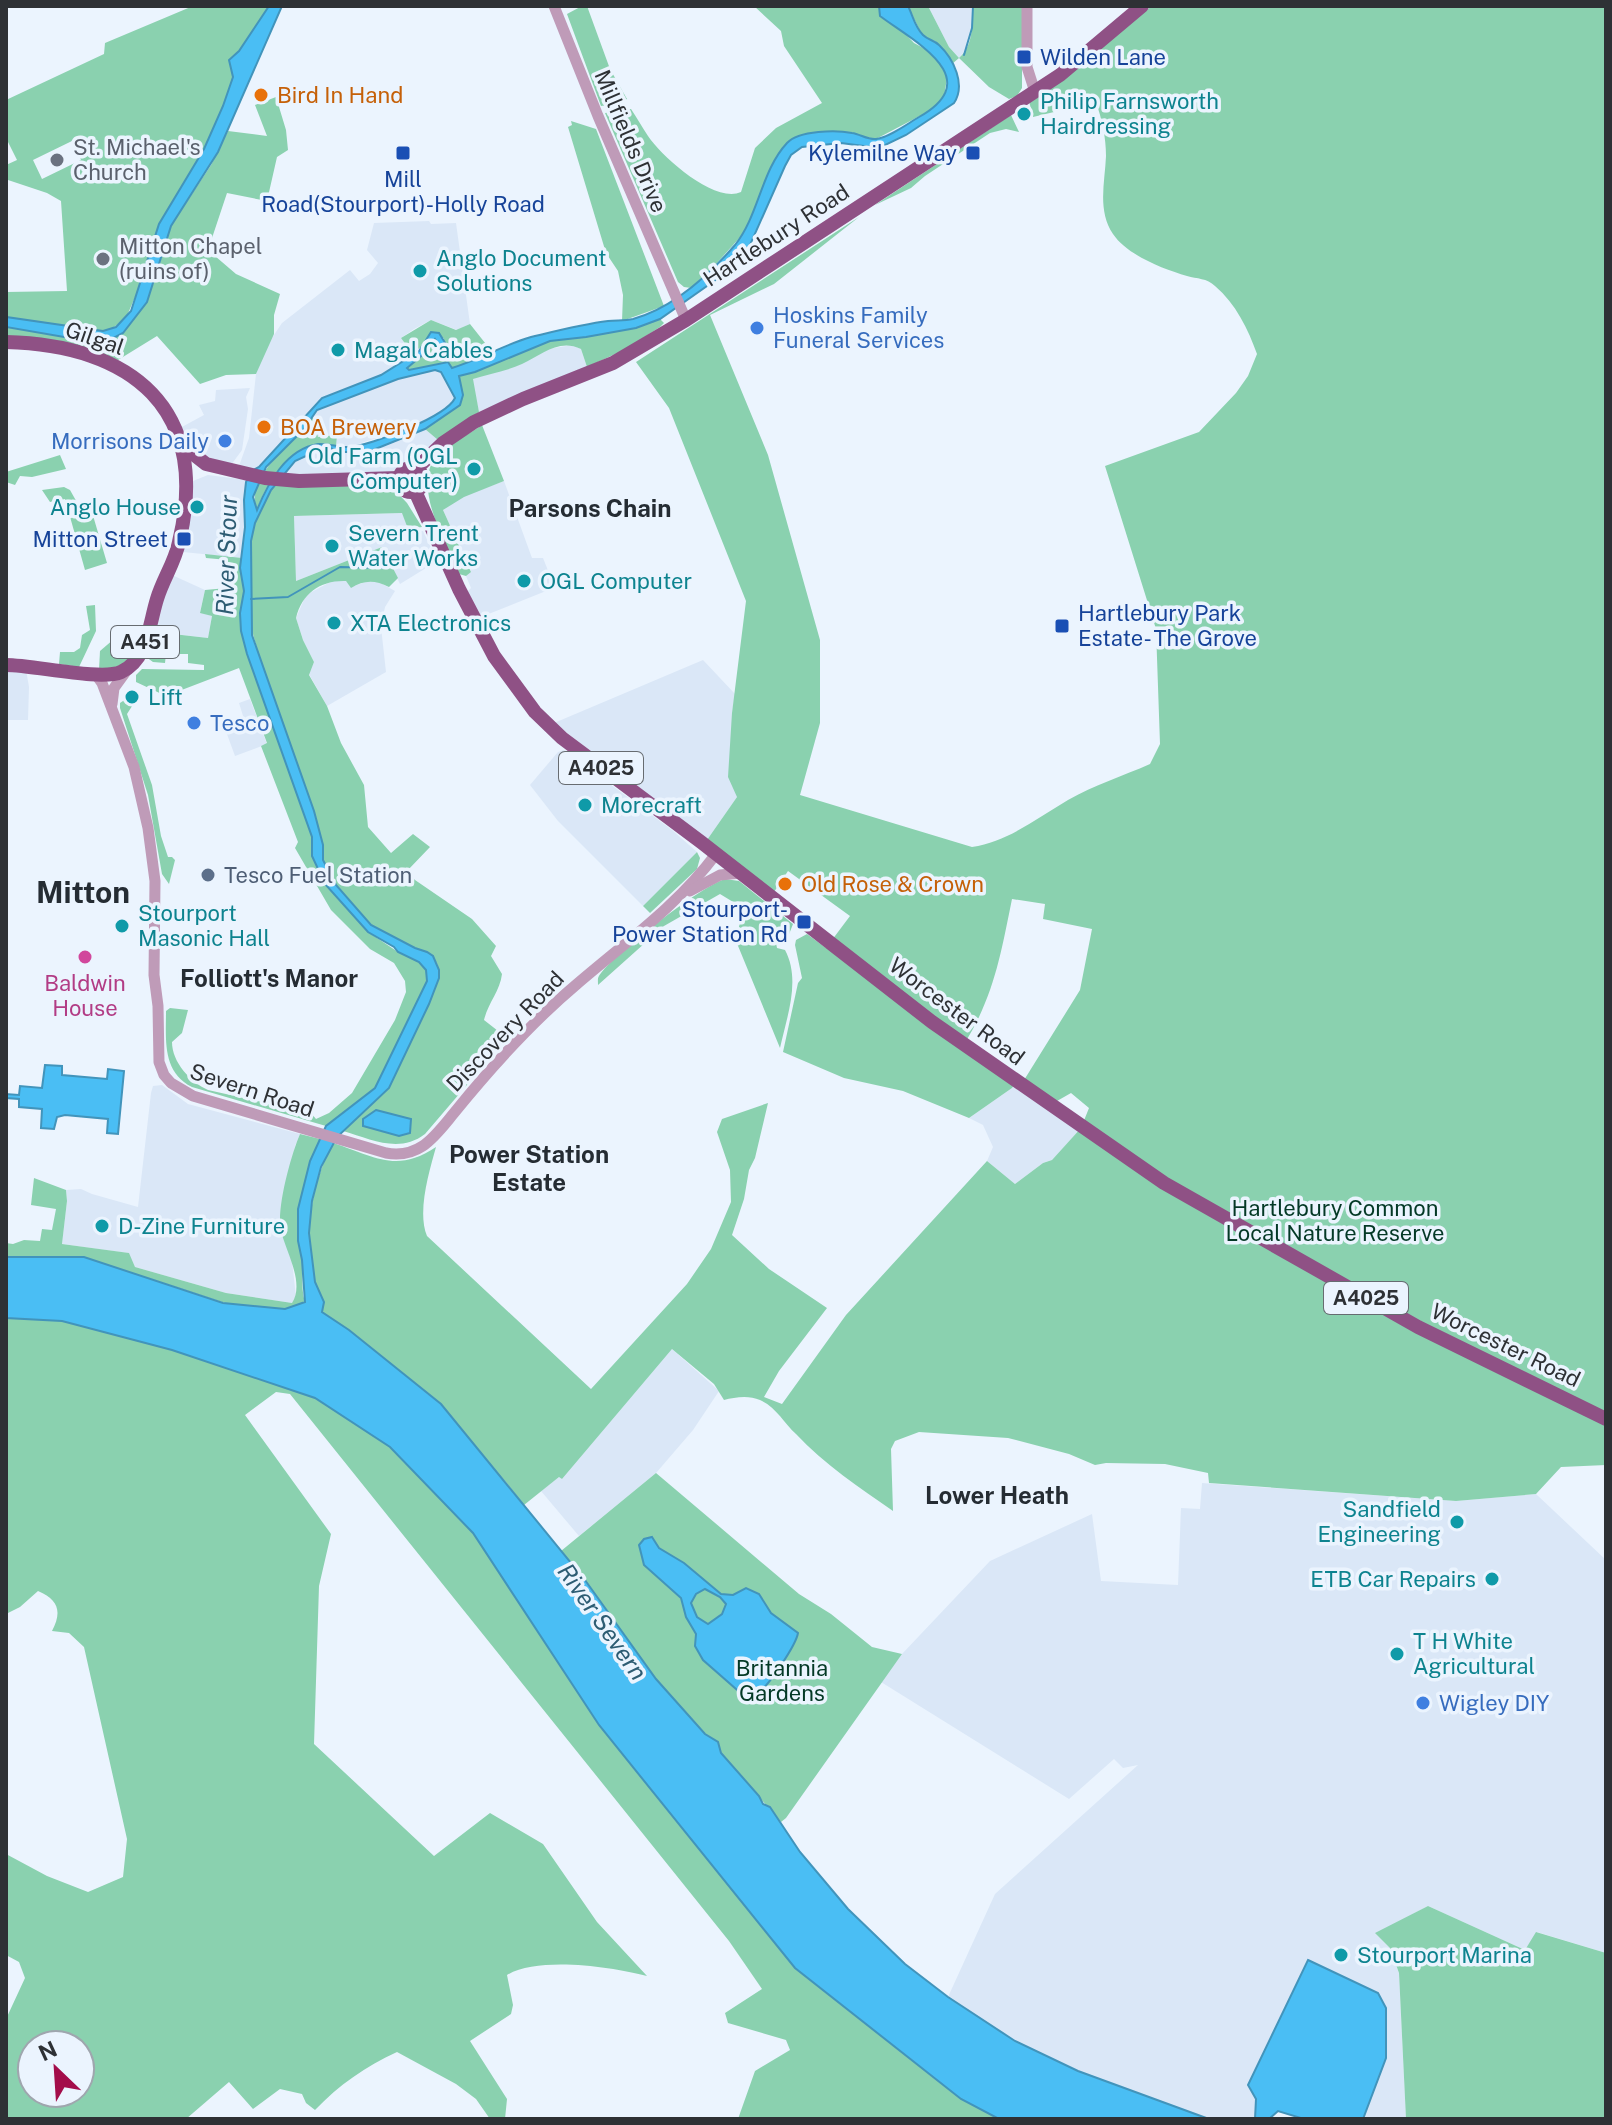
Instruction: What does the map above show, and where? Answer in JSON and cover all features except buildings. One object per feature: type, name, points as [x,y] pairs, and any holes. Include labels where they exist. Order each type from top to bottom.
[{"type":"main road","name":"Hartlebury Road","points":[[416,469],[443,443],[474,422],[613,363],[1035,92],[1060,75],[1142,6]]},
{"type":"main road","name":"Gilgal","points":[[6,342],[52,346],[122,369],[156,397],[173,422],[183,456],[186,491]]},
{"type":"main road","points":[[173,422],[196,457],[226,471],[288,481],[399,478],[404,470],[416,469]]},
{"type":"main road","name":"A4025","points":[[399,478],[404,489],[415,491],[423,482],[422,475],[416,469]]},
{"type":"main road","points":[[186,491],[190,478],[198,471],[226,471]]},
{"type":"main road","name":"A451","points":[[6,665],[97,676],[115,674],[129,668],[143,649],[157,598],[177,551],[186,491]]},
{"type":"main road","name":"Worcester Road","points":[[415,491],[479,630],[505,673],[535,712],[562,738],[932,1022],[1164,1183],[1418,1327],[1606,1419]]},
{"type":"street","name":"Millfields Drive","points":[[554,6],[684,316]]},
{"type":"street","points":[[1027,6],[1027,67],[1035,92]]},
{"type":"street","points":[[114,713],[113,692],[129,668]]},
{"type":"street","name":"Severn Road","points":[[97,676],[114,713],[142,795],[154,870],[158,1053],[164,1075],[177,1089],[193,1096],[358,1144]]},
{"type":"street","points":[[711,879],[721,868],[719,856]]},
{"type":"street","name":"Discovery Road","points":[[358,1144],[403,1155],[431,1141],[525,1032],[568,991],[673,903],[719,856]]},
{"type":"street","name":"Discovery Road","points":[[673,903],[711,879],[741,873]]},
{"type":"shaded area","points":[[928,6],[973,6],[967,48],[959,58],[949,47]]},
{"type":"shaded area","points":[[429,221],[431,224],[456,223],[470,324],[457,330],[431,320],[414,329],[401,338],[412,353],[381,375],[322,398],[259,467],[253,470],[239,466],[249,438],[256,374],[266,347],[282,323],[350,270],[359,281],[370,274],[378,263],[367,250],[374,223]]},
{"type":"shaded area","points":[[572,345],[581,349],[587,367],[479,412],[472,379],[521,364],[548,349]]},
{"type":"shaded area","points":[[435,370],[446,378],[455,398],[443,411],[423,423],[346,448],[336,446],[336,435],[318,438],[313,417],[317,410],[398,379]]},
{"type":"shaded area","points":[[250,388],[246,397],[248,409],[242,450],[231,465],[217,464],[190,445],[180,428],[204,415],[199,405],[215,401],[216,390]]},
{"type":"shaded area","points":[[425,429],[438,440],[387,474],[280,476],[295,461],[313,451],[330,448],[354,453],[379,448]]},
{"type":"shaded area","points":[[208,475],[247,480],[242,558],[183,552],[193,481]]},
{"type":"shaded area","points":[[504,481],[532,558],[543,558],[553,583],[546,591],[481,617],[467,592],[471,588],[466,576],[471,571],[443,510],[464,496]]},
{"type":"shaded area","points":[[403,513],[409,533],[423,531],[434,554],[426,568],[400,584],[382,547],[296,581],[294,516]]},
{"type":"shaded area","points":[[172,575],[205,590],[200,612],[212,616],[208,638],[166,633],[164,629],[154,628]]},
{"type":"shaded area","points":[[334,580],[346,581],[351,587],[368,581],[379,582],[395,591],[385,607],[381,627],[386,672],[327,706],[309,674],[314,662],[296,618],[306,595]]},
{"type":"shaded area","points":[[703,660],[735,694],[732,713],[737,797],[707,840],[554,723]]},
{"type":"shaded area","points":[[6,669],[26,670],[28,720],[6,720]]},
{"type":"shaded area","points":[[250,699],[267,744],[235,756],[224,726],[244,719],[239,703]]},
{"type":"shaded area","points":[[564,750],[697,852],[643,906],[558,821],[530,785],[558,752]]},
{"type":"shaded area","points":[[1016,1082],[1081,1128],[1052,1160],[1015,1184],[987,1161],[993,1147],[983,1125],[969,1118]]},
{"type":"shaded area","points":[[162,1085],[188,1104],[300,1134],[295,1146],[281,1230],[292,1261],[296,1297],[292,1303],[226,1293],[135,1267],[128,1253],[62,1244],[66,1190],[81,1189],[138,1207],[151,1093],[153,1086]]},
{"type":"shaded area","points":[[672,1349],[719,1391],[693,1430],[656,1473],[579,1536],[541,1491],[559,1477],[562,1479]]},
{"type":"shaded area","points":[[1202,1483],[1456,1501],[1536,1494],[1606,1560],[1606,1953],[1537,1932],[1525,1950],[1428,1906],[1376,1934],[1390,1948],[1399,1973],[1406,2119],[1363,2119],[1386,2058],[1256,2099],[1255,2119],[1209,2119],[1078,2071],[1015,2041],[948,1997],[995,1894],[1138,1765],[1123,1768],[1114,1759],[1069,1799],[881,1682],[902,1654],[990,1561],[1092,1514],[1101,1581],[1178,1585],[1181,1508],[1200,1509]]},
{"type":"green space","points":[[193,6],[272,6],[234,99],[170,216],[126,318],[110,330],[97,331],[6,317],[6,292],[67,291],[61,201],[8,180],[6,165],[17,160],[6,138],[6,100],[104,54],[105,43]],"holes":[[[72,141],[81,160],[42,179],[33,160]]]},
{"type":"green space","points":[[587,6],[610,69],[627,99],[601,106],[567,14]]},
{"type":"green space","points":[[754,6],[879,6],[880,16],[898,26],[914,43],[929,51],[942,64],[947,77],[944,98],[933,109],[876,139],[835,131],[804,136],[786,144],[769,172],[743,234],[691,288],[684,287],[678,282],[605,113],[631,109],[655,145],[690,176],[717,191],[730,194],[741,192],[755,148],[776,128],[822,103],[784,46],[781,31]]},
{"type":"green space","points":[[908,6],[928,6],[949,47],[959,58],[952,64],[935,41],[926,39]]},
{"type":"green space","points":[[973,6],[1022,6],[1022,88],[1017,96],[1009,99],[989,87],[959,58],[970,41]]},
{"type":"green space","name":"Hartlebury Common Local Nature Reserve","points":[[1152,6],[1606,6],[1606,1465],[1561,1467],[1536,1494],[1456,1501],[1209,1483],[1208,1473],[1165,1464],[1095,1465],[1069,1454],[1008,1438],[919,1432],[895,1441],[891,1449],[893,1511],[818,1455],[766,1403],[747,1397],[724,1400],[714,1384],[672,1349],[562,1479],[559,1477],[524,1505],[505,1481],[349,1330],[322,1312],[324,1302],[311,1265],[310,1222],[318,1179],[333,1143],[373,1157],[397,1161],[409,1160],[436,1147],[424,1204],[427,1236],[591,1389],[687,1284],[711,1249],[731,1202],[730,1170],[717,1132],[722,1119],[768,1103],[732,1235],[769,1269],[827,1308],[779,1371],[764,1397],[782,1404],[846,1315],[987,1161],[1015,1184],[1052,1160],[1081,1128],[1089,1108],[1071,1093],[1050,1105],[1021,1085],[1080,990],[1092,929],[1043,919],[1045,904],[1012,899],[989,992],[964,1044],[1016,1082],[969,1118],[903,1091],[844,1078],[783,1052],[798,983],[802,978],[796,940],[807,934],[826,948],[850,916],[788,871],[774,892],[707,840],[737,797],[728,777],[732,713],[746,601],[669,408],[636,362],[859,217],[774,284],[710,315],[768,455],[820,640],[820,723],[800,795],[972,847],[1010,835],[1078,795],[1150,764],[1160,744],[1156,629],[1105,466],[1199,432],[1236,393],[1248,376],[1257,354],[1235,309],[1212,283],[1146,260],[1119,242],[1113,234],[1103,206],[1106,149],[1096,102],[1033,117],[1029,101]]},
{"type":"green space","points":[[276,97],[286,130],[288,150],[277,157],[267,201],[227,193],[208,250],[236,274],[280,294],[274,315],[274,334],[256,374],[226,375],[200,384],[157,336],[118,360],[85,350],[6,337],[6,327],[93,342],[108,341],[123,333],[144,306],[171,226],[211,165],[228,131],[267,136],[255,105]]},
{"type":"green space","points":[[1011,115],[1019,132],[1006,129],[990,133],[911,188],[875,205]]},
{"type":"green space","points":[[571,121],[596,129],[664,306],[622,321],[623,295],[618,271],[606,253],[568,127],[572,125]]},
{"type":"green space","points":[[660,319],[664,323],[660,327],[624,350],[587,367],[581,349],[565,345],[516,366],[473,379],[479,412],[438,440],[425,429],[460,405],[459,376],[550,341],[636,328]]},
{"type":"green space","points":[[431,320],[456,330],[470,324],[493,353],[451,369],[447,362],[409,370],[406,368],[424,355],[435,339],[439,345],[437,356],[444,338],[427,338],[424,345],[412,353],[401,338]]},
{"type":"green space","points":[[313,417],[318,437],[337,435],[336,446],[309,446],[297,453],[276,473],[257,510],[257,485],[264,473]]},
{"type":"green space","points":[[482,425],[504,481],[464,497],[443,510],[471,572],[466,576],[459,574],[440,531],[429,499],[428,483],[436,457]]},
{"type":"green space","points":[[60,455],[66,469],[32,477],[20,476],[15,485],[6,482],[6,472]]},
{"type":"green space","points":[[274,485],[391,486],[407,503],[422,527],[408,529],[402,513],[294,516],[296,581],[382,547],[398,578],[389,587],[365,582],[351,588],[346,581],[337,581],[321,586],[308,595],[296,618],[314,662],[309,675],[364,785],[368,827],[391,853],[413,834],[430,847],[407,871],[415,880],[472,919],[496,946],[491,956],[502,974],[484,1020],[507,1038],[425,1134],[405,1143],[374,1141],[343,1131],[389,1088],[439,978],[437,963],[427,952],[371,925],[336,885],[323,860],[323,844],[314,811],[266,681],[251,627],[251,541],[255,523]]},
{"type":"green space","points":[[64,487],[70,490],[79,506],[89,502],[107,563],[85,570],[65,499],[50,502],[42,490]]},
{"type":"green space","points":[[205,554],[242,558],[240,568],[244,591],[241,631],[312,837],[312,856],[325,884],[368,932],[419,962],[426,970],[427,981],[375,1088],[326,1126],[192,1087],[175,1073],[168,1054],[166,1011],[170,1008],[188,1010],[182,1033],[172,1042],[179,1064],[195,1082],[208,1090],[311,1113],[316,1119],[329,1113],[352,1093],[395,1020],[406,992],[405,981],[394,963],[370,949],[331,910],[295,848],[298,842],[261,746],[267,743],[239,668],[166,696],[136,682],[136,675],[142,669],[204,670],[204,665],[188,663],[188,654],[166,654],[165,663],[153,662],[146,657],[154,628],[150,657],[159,658],[164,629],[166,638],[172,639],[173,634],[208,638],[212,616],[200,613],[205,590],[227,588],[228,560],[206,558]]},
{"type":"green space","points":[[95,605],[96,631],[79,667],[59,664],[60,652],[74,652],[80,648],[82,635],[90,630],[86,606]]},
{"type":"green space","points":[[121,633],[141,639],[125,665],[99,670],[100,651]]},
{"type":"green space","points":[[126,699],[134,703],[127,714],[152,785],[161,836],[168,857],[175,860],[169,884],[162,874],[148,795],[120,708],[120,703]]},
{"type":"green space","points":[[697,852],[700,858],[697,869],[650,913],[643,906]]},
{"type":"green space","points":[[725,879],[739,881],[793,924],[788,937],[776,943],[777,948],[785,950],[792,973],[791,998],[780,1048],[736,941],[743,908],[720,894],[664,926],[598,985],[601,973],[641,936],[679,906]]},
{"type":"green space","points":[[300,1134],[320,1139],[307,1175],[299,1213],[298,1241],[305,1302],[285,1309],[225,1303],[84,1257],[6,1257],[6,1243],[40,1241],[42,1229],[52,1230],[56,1209],[31,1205],[34,1178],[66,1190],[62,1244],[129,1253],[135,1267],[226,1293],[292,1303],[296,1277],[280,1221],[285,1182]]},
{"type":"green space","points":[[6,1318],[62,1321],[172,1350],[315,1398],[390,1447],[473,1533],[599,1725],[795,1968],[961,2099],[999,2119],[738,2119],[755,2071],[790,2050],[786,2040],[728,2023],[725,2013],[762,1989],[729,1941],[290,1394],[276,1392],[245,1415],[331,1534],[319,1586],[314,1744],[434,1856],[490,1813],[543,1844],[597,1922],[647,1976],[576,1965],[537,1966],[507,1975],[513,2005],[511,2014],[470,2041],[507,2099],[505,2119],[490,2119],[476,2099],[456,2084],[397,2052],[353,2077],[315,2110],[306,2103],[302,2094],[280,2089],[253,2109],[229,2082],[186,2119],[6,2119],[6,2019],[25,1978],[19,1962],[6,1955],[6,1854],[47,1876],[88,1892],[123,1877],[127,1839],[84,1647],[69,1633],[52,1631],[58,1612],[50,1598],[38,1591],[20,1607],[6,1614]]},
{"type":"green space","name":"Britannia Gardens","points":[[656,1473],[799,1594],[831,1614],[872,1647],[902,1654],[781,1822],[721,1753],[717,1742],[705,1735],[656,1679],[561,1551]]},
{"type":"green space","points":[[1428,1906],[1525,1950],[1536,1932],[1606,1953],[1606,2119],[1406,2119],[1399,1973],[1390,1948],[1375,1933]]},
{"type":"water","points":[[269,6],[282,6],[218,152],[171,226],[147,302],[123,333],[108,341],[93,342],[6,327],[6,317],[103,331],[116,327],[131,311],[159,224],[204,149],[223,106],[233,77],[229,60],[239,51]]},
{"type":"water","name":"River Severn","points":[[879,6],[908,6],[920,32],[939,45],[954,65],[959,88],[954,103],[906,135],[879,148],[841,143],[802,147],[791,155],[785,166],[750,245],[724,274],[660,319],[636,328],[550,341],[459,376],[463,395],[460,405],[425,429],[368,452],[321,449],[295,461],[271,490],[255,523],[251,541],[252,635],[314,811],[323,845],[323,860],[336,885],[371,925],[427,952],[433,956],[439,970],[429,1004],[389,1088],[337,1137],[321,1167],[312,1201],[309,1233],[315,1282],[324,1302],[322,1312],[441,1404],[585,1580],[656,1679],[705,1734],[718,1742],[721,1753],[763,1804],[770,1807],[800,1852],[848,1909],[905,1964],[1015,2041],[1078,2071],[1209,2119],[999,2119],[961,2099],[795,1968],[599,1725],[473,1533],[390,1447],[315,1398],[172,1350],[62,1321],[6,1318],[6,1257],[84,1257],[223,1303],[285,1309],[305,1302],[298,1241],[298,1209],[310,1161],[326,1126],[375,1088],[427,981],[426,970],[419,962],[368,932],[325,884],[312,856],[312,837],[241,631],[244,591],[240,568],[245,527],[244,500],[251,471],[259,467],[322,398],[381,375],[419,351],[431,332],[439,333],[447,346],[447,356],[437,357],[439,345],[435,339],[426,352],[407,368],[409,370],[448,362],[452,368],[531,337],[589,324],[633,319],[662,307],[689,290],[735,245],[743,233],[771,167],[787,143],[809,133],[828,131],[881,138],[904,127],[938,102],[947,88],[946,74],[938,61],[880,16]],"holes":[[[435,370],[441,372],[455,398],[449,405],[424,421],[374,441],[349,447],[318,444],[307,447],[280,469],[257,510],[253,497],[266,467],[304,429],[317,410],[398,379]]]},
{"type":"water","points":[[45,1065],[62,1066],[62,1075],[107,1079],[108,1069],[124,1071],[118,1134],[107,1133],[108,1119],[65,1115],[57,1117],[54,1129],[41,1128],[42,1109],[19,1107],[19,1099],[6,1098],[6,1094],[19,1095],[20,1086],[42,1088]]},
{"type":"water","points":[[376,1110],[411,1119],[410,1133],[399,1136],[363,1126],[363,1119]]},
{"type":"water","points":[[652,1537],[659,1548],[684,1563],[721,1594],[733,1595],[746,1588],[759,1594],[771,1613],[798,1633],[781,1665],[757,1694],[744,1696],[703,1660],[695,1646],[696,1634],[686,1617],[681,1598],[644,1565],[639,1545],[644,1539]],"holes":[[[705,1589],[726,1604],[722,1614],[708,1624],[697,1617],[691,1603],[696,1594]]]},
{"type":"water","points":[[1308,1960],[1378,1993],[1386,2008],[1386,2058],[1363,2119],[1304,2119],[1278,2111],[1269,2119],[1255,2119],[1256,2099],[1248,2085]]},
{"type":"waterway","points":[[964,55],[972,28],[973,6]]},
{"type":"waterway","name":"River Stour","points":[[251,599],[288,597],[340,567],[385,568]]},
{"type":"place","name":"Wilden Lane","points":[[1024,57]]},
{"type":"place","name":"Bird In Hand","points":[[261,95]]},
{"type":"place","name":"Philip Farnsworth Hairdressing","points":[[1024,114]]},
{"type":"place","name":"Mill Road(Stourport)-Holly Road","points":[[403,153]]},
{"type":"place","name":"Kylemilne Way","points":[[973,153]]},
{"type":"place","name":"St. Michael's Church","points":[[57,160]]},
{"type":"place","name":"Mitton Chapel (ruins of)","points":[[103,259]]},
{"type":"place","name":"Anglo Document Solutions","points":[[420,271]]},
{"type":"place","name":"Hoskins Family Funeral Services","points":[[757,328]]},
{"type":"place","name":"Magal Cables","points":[[338,350]]},
{"type":"place","name":"BOA Brewery","points":[[264,427]]},
{"type":"place","name":"Morrisons Daily","points":[[225,441]]},
{"type":"place","name":"Old Farm (OGL Computer)","points":[[474,469]]},
{"type":"place","name":"Anglo House","points":[[197,507]]},
{"type":"place","name":"Mitton Street","points":[[184,539]]},
{"type":"place","name":"Severn Trent Water Works","points":[[332,546]]},
{"type":"place","name":"OGL Computer","points":[[524,581]]},
{"type":"place","name":"XTA Electronics","points":[[334,623]]},
{"type":"place","name":"Hartlebury Park Estate- The Grove","points":[[1062,626]]},
{"type":"place","name":"Lift","points":[[132,697]]},
{"type":"place","name":"Tesco","points":[[194,723]]},
{"type":"place","name":"Morecraft","points":[[585,805]]},
{"type":"place","name":"Tesco Fuel Station","points":[[208,875]]},
{"type":"place","name":"Old Rose & Crown","points":[[785,884]]},
{"type":"place","name":"Stourport- Power Station Rd","points":[[804,922]]},
{"type":"place","name":"Stourport Masonic Hall","points":[[122,926]]},
{"type":"place","name":"Baldwin House","points":[[85,957]]},
{"type":"place","name":"D-Zine Furniture","points":[[102,1226]]},
{"type":"place","name":"Sandfield Engineering","points":[[1457,1522]]},
{"type":"place","name":"ETB Car Repairs","points":[[1492,1579]]},
{"type":"place","name":"T H White Agricultural","points":[[1397,1654]]},
{"type":"place","name":"Wigley DIY","points":[[1423,1703]]},
{"type":"place","name":"Stourport Marina","points":[[1341,1955]]},
{"type":"district","name":"Parsons Chain","points":[[590,509]]},
{"type":"district","name":"Mitton","points":[[83,893]]},
{"type":"district","name":"Folliott's Manor","points":[[269,979]]},
{"type":"district","name":"Power Station Estate","points":[[529,1169]]},
{"type":"district","name":"Lower Heath","points":[[997,1496]]}]
